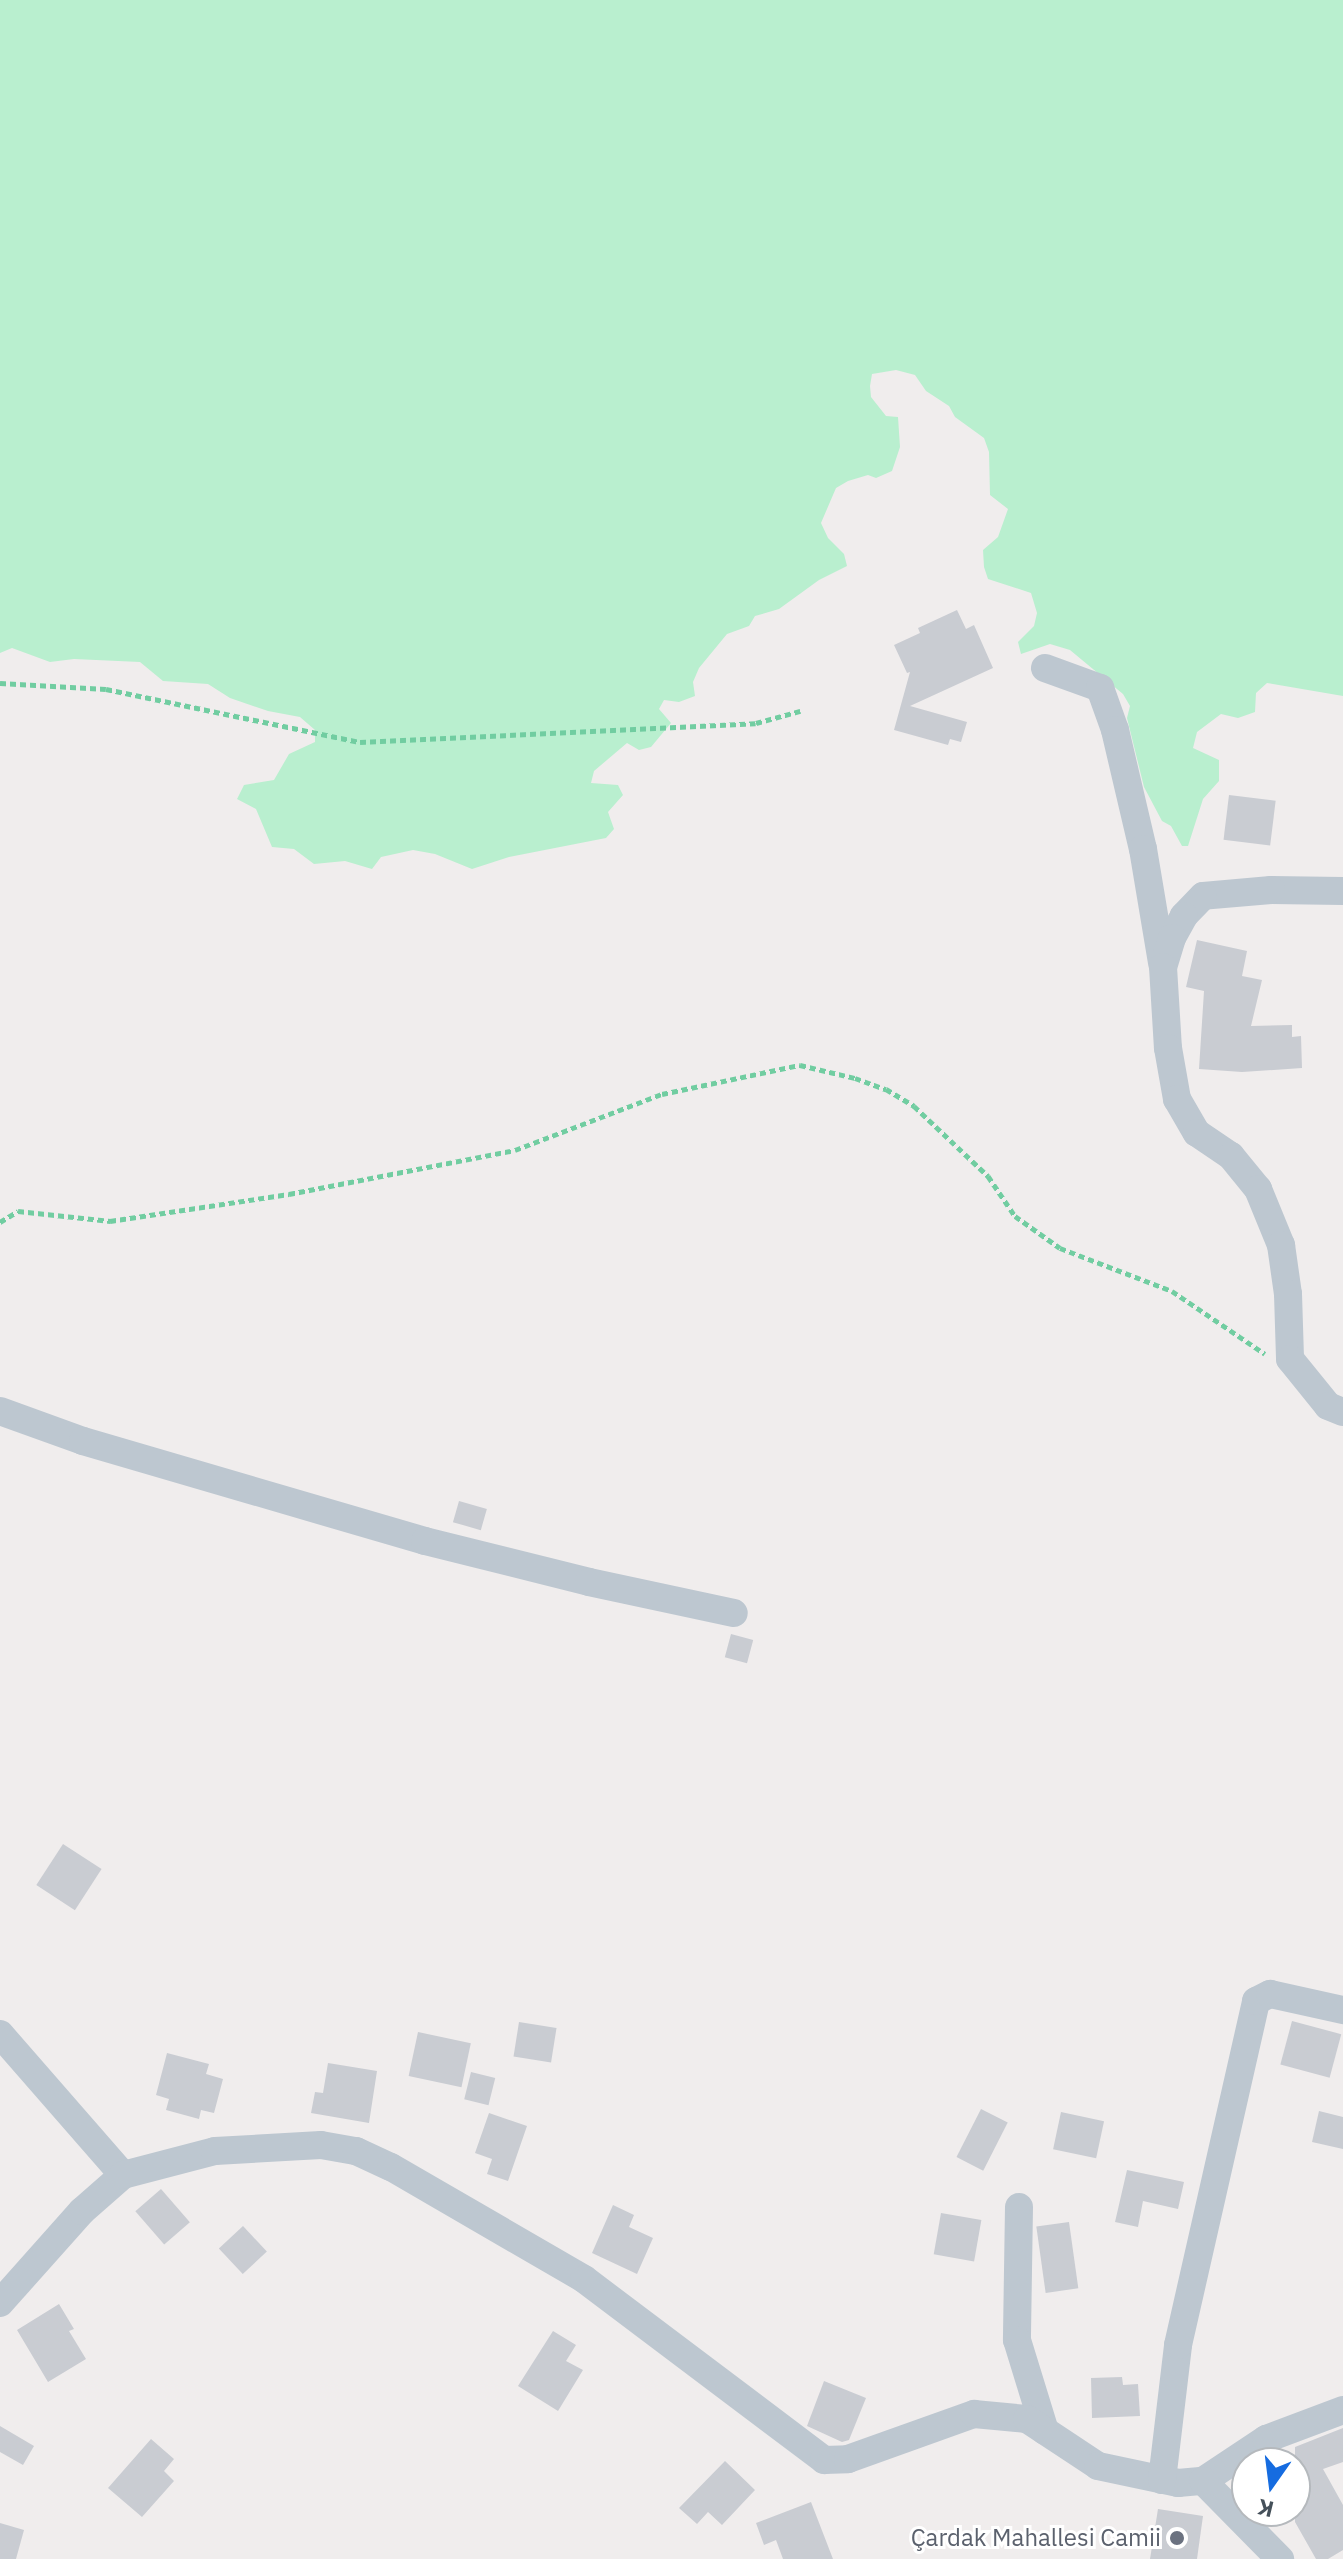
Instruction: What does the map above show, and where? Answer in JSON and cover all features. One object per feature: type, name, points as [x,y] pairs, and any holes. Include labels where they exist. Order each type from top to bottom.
[{"type":"street","points":[[1045,668],[1100,688],[1115,730],[1143,849],[1163,967],[1168,1048],[1177,1099],[1197,1133],[1231,1156],[1258,1189],[1281,1245],[1288,1294],[1290,1359],[1328,1406],[1343,1412]]},
{"type":"street","points":[[1163,967],[1172,938],[1184,916],[1203,896],[1271,890],[1343,891]]},
{"type":"street","points":[[0,1411],[83,1441],[425,1541],[589,1582],[734,1613]]},
{"type":"street","points":[[1162,2480],[1178,2345],[1256,2001],[1270,1994],[1343,2010]]},
{"type":"street","points":[[0,2034],[123,2175]]},
{"type":"street","points":[[0,2303],[82,2211],[123,2175],[215,2151],[321,2145],[356,2151],[391,2167],[584,2279],[824,2460],[848,2459],[974,2414],[1027,2419],[1098,2466],[1162,2480],[1203,2481],[1266,2439],[1343,2410]]},
{"type":"street","points":[[1019,2207],[1017,2340],[1045,2431]]},
{"type":"street","points":[[1203,2481],[1280,2558]]},
{"type":"path","points":[[0,683],[106,689],[360,742],[756,723],[800,711]]},
{"type":"path","points":[[0,1222],[18,1211],[110,1221],[289,1194],[515,1150],[662,1094],[800,1065],[830,1070],[886,1089],[914,1106],[952,1139],[988,1176],[1015,1216],[1060,1248],[1172,1291],[1260,1352],[1290,1359]]},
{"type":"green space","points":[[0,0],[1343,0],[1343,696],[1267,683],[1256,693],[1255,712],[1238,718],[1221,714],[1197,732],[1193,748],[1219,760],[1219,781],[1203,799],[1188,846],[1182,846],[1171,826],[1162,821],[1144,787],[1127,718],[1130,706],[1123,694],[1070,650],[1050,644],[1021,654],[1018,642],[1034,626],[1037,613],[1031,593],[988,579],[984,567],[983,550],[998,537],[1008,509],[990,495],[989,452],[984,438],[955,417],[949,406],[926,391],[915,375],[896,370],[872,374],[870,386],[871,397],[886,416],[898,417],[900,447],[892,471],[876,478],[868,475],[848,481],[836,488],[821,523],[828,538],[844,554],[847,566],[819,580],[779,609],[755,616],[749,626],[727,634],[699,668],[693,682],[695,696],[679,702],[664,700],[659,709],[671,723],[651,747],[639,750],[627,743],[594,771],[591,783],[618,785],[623,795],[608,812],[614,829],[606,838],[509,857],[472,869],[435,854],[413,850],[381,857],[372,869],[345,861],[314,864],[294,849],[272,847],[256,809],[237,799],[244,785],[274,780],[289,754],[315,742],[315,730],[300,717],[268,711],[230,698],[208,684],[163,681],[140,662],[74,659],[50,662],[12,648],[0,653]]},
{"type":"building","points":[[957,610],[966,629],[974,625],[993,668],[910,706],[967,722],[961,742],[950,739],[948,745],[894,730],[910,672],[907,673],[894,645],[920,633],[918,628]]},
{"type":"building","points":[[1229,795],[1276,801],[1270,845],[1224,840]]},
{"type":"building","points":[[1197,940],[1247,951],[1242,976],[1262,980],[1251,1026],[1292,1025],[1292,1037],[1301,1036],[1302,1068],[1242,1072],[1199,1069],[1204,991],[1186,987]]},
{"type":"building","points":[[459,1501],[487,1509],[481,1530],[453,1522]]},
{"type":"building","points":[[731,1634],[753,1640],[747,1663],[725,1657]]},
{"type":"building","points":[[63,1844],[102,1869],[75,1910],[36,1885]]},
{"type":"building","points":[[1292,2021],[1341,2034],[1330,2078],[1280,2064]]},
{"type":"building","points":[[519,2022],[557,2028],[551,2063],[514,2057]]},
{"type":"building","points":[[418,2032],[471,2043],[461,2087],[409,2076]]},
{"type":"building","points":[[167,2053],[209,2064],[206,2074],[223,2079],[214,2113],[201,2110],[199,2119],[166,2110],[169,2099],[156,2095]]},
{"type":"building","points":[[328,2063],[377,2071],[369,2123],[311,2113],[315,2092],[323,2093]]},
{"type":"building","points":[[471,2072],[495,2078],[488,2105],[464,2099]]},
{"type":"building","points":[[981,2109],[1008,2123],[983,2171],[956,2157]]},
{"type":"building","points":[[1319,2111],[1343,2117],[1343,2149],[1312,2142]]},
{"type":"building","points":[[1061,2112],[1104,2121],[1096,2158],[1053,2149]]},
{"type":"building","points":[[489,2113],[527,2126],[508,2181],[487,2174],[492,2159],[475,2153]]},
{"type":"building","points":[[1127,2170],[1184,2182],[1178,2209],[1143,2201],[1138,2227],[1115,2222]]},
{"type":"building","points":[[161,2189],[190,2222],[164,2245],[135,2211]]},
{"type":"building","points":[[613,2205],[634,2215],[629,2227],[653,2238],[637,2274],[592,2253]]},
{"type":"building","points":[[941,2213],[981,2220],[974,2261],[934,2254]]},
{"type":"building","points":[[1069,2222],[1078,2288],[1046,2293],[1036,2227]]},
{"type":"building","points":[[243,2226],[267,2252],[243,2274],[219,2249]]},
{"type":"building","points":[[59,2304],[74,2329],[69,2331],[86,2359],[48,2382],[17,2330]]},
{"type":"building","points":[[553,2331],[576,2345],[566,2361],[583,2370],[558,2411],[518,2386]]},
{"type":"building","points":[[1122,2377],[1123,2385],[1138,2384],[1140,2416],[1092,2418],[1091,2378]]},
{"type":"building","points":[[824,2381],[866,2398],[849,2440],[842,2442],[807,2426]]},
{"type":"building","points":[[0,2426],[34,2446],[23,2465],[0,2452]]},
{"type":"building","points":[[1343,2428],[1343,2462],[1323,2469],[1343,2505],[1343,2550],[1328,2559],[1316,2559],[1298,2527],[1311,2527],[1311,2447],[1295,2447]]},
{"type":"building","points":[[151,2439],[174,2459],[164,2471],[174,2481],[142,2517],[108,2488]]},
{"type":"building","points":[[725,2461],[755,2490],[722,2525],[708,2512],[697,2524],[679,2508]]},
{"type":"building","points":[[811,2502],[833,2559],[783,2559],[776,2540],[764,2545],[756,2523]]},
{"type":"building","name":"Çardak Mahallesi Camii","points":[[1158,2509],[1203,2516],[1197,2559],[1150,2559]]},
{"type":"building","points":[[0,2523],[24,2530],[16,2559],[0,2559]]},
{"type":"place","name":"Çardak Mahallesi Camii","points":[[1177,2538]]}]
